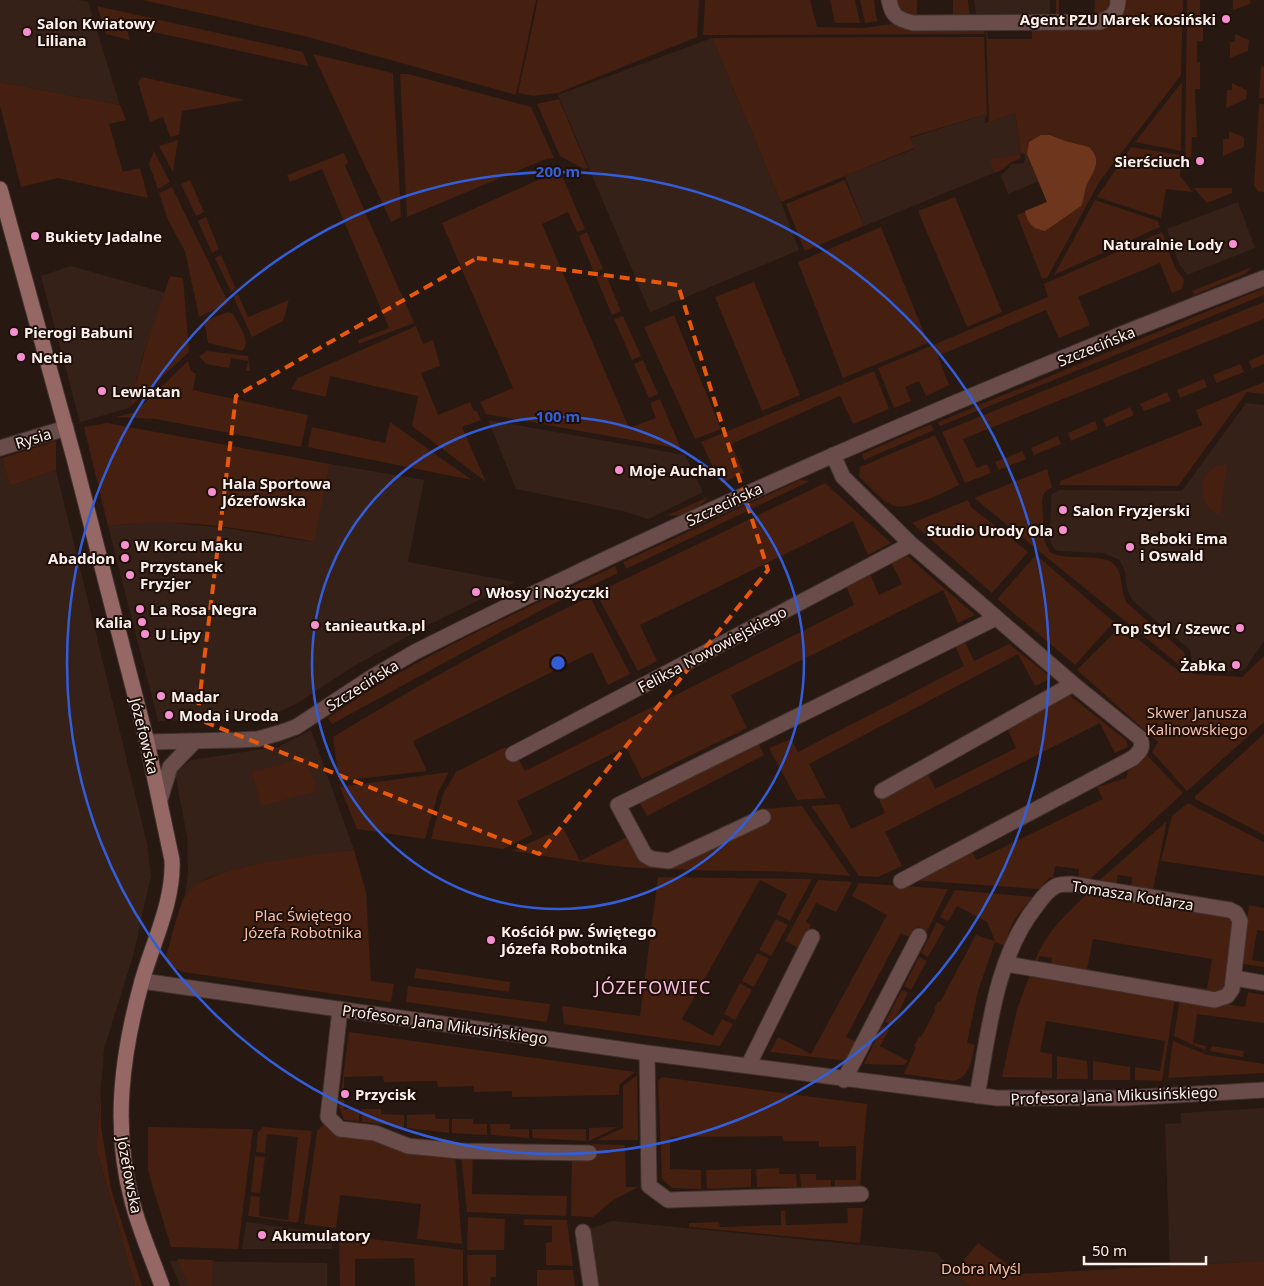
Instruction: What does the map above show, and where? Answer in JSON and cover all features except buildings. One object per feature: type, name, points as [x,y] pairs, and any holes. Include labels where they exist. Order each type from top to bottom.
[{"type":"street","points":[[889,0],[892,14],[898,20],[913,23],[1100,22],[1113,17],[1118,7],[1118,0]]},
{"type":"street","name":"Józefowska","points":[[0,189],[66,428],[147,742],[173,873],[168,898],[142,981],[123,1075],[120,1122],[123,1161],[132,1202],[162,1286]]},
{"type":"street","name":"Szczecińska","points":[[147,742],[258,738],[296,727],[372,677],[415,652],[654,537],[833,455],[1264,278]]},
{"type":"street","name":"Rysia","points":[[0,448],[66,428]]},
{"type":"street","points":[[833,455],[843,477],[911,544],[1073,684],[1140,738],[1142,750],[1133,758],[901,882]]},
{"type":"street","name":"Feliksa Nowowiejskiego","points":[[513,754],[911,544]]},
{"type":"street","points":[[763,818],[669,861],[645,855],[618,805],[996,618]]},
{"type":"street","points":[[882,790],[1073,684]]},
{"type":"street","points":[[160,800],[170,767],[195,741]]},
{"type":"street","name":"Tomasza Kotlarza","points":[[977,1096],[992,1012],[1006,964],[1016,937],[1045,894],[1056,886],[1071,884],[1089,886],[1230,910],[1236,913],[1240,921],[1232,989],[1227,996],[1215,1000],[1006,964]]},
{"type":"street","points":[[844,1080],[919,936]]},
{"type":"street","points":[[748,1066],[812,937]]},
{"type":"street","points":[[1234,978],[1264,983]]},
{"type":"street","name":"Profesora Jana Mikusińskiego","points":[[142,981],[647,1054],[977,1096],[1019,1099],[1100,1099],[1264,1090]]},
{"type":"street","points":[[340,1009],[328,1117],[340,1129],[375,1133],[408,1146],[460,1151],[589,1153]]},
{"type":"street","points":[[647,1054],[649,1186],[668,1200],[861,1194]]},
{"type":"street","points":[[583,1232],[591,1286]]},
{"type":"highlighted area","points":[[477,258],[678,285],[768,570],[539,854],[197,719],[236,396]]},
{"type":"shaded area","points":[[0,0],[77,0],[88,2],[120,105],[0,82]]},
{"type":"shaded area","points":[[974,0],[1050,0],[1050,18],[977,19]]},
{"type":"shaded area","points":[[712,38],[781,202],[799,250],[650,312],[558,95]]},
{"type":"shaded area","points":[[1015,113],[1021,154],[991,159],[994,173],[864,226],[845,176],[914,149],[910,138],[987,114],[984,123]]},
{"type":"shaded area","points":[[1041,135],[1050,135],[1089,147],[1096,157],[1094,172],[1086,187],[1081,206],[1045,231],[1031,225],[1025,211],[1047,202],[1027,154],[1029,142]]},
{"type":"shaded area","points":[[1025,154],[1027,154],[1039,181],[1008,194],[1001,176],[1012,164],[1024,163]]},
{"type":"shaded area","points":[[1238,202],[1255,248],[1187,275],[1179,264],[1167,229]]},
{"type":"shaded area","points":[[71,266],[166,293],[143,355],[129,408],[80,422],[41,276]]},
{"type":"shaded area","points":[[1246,403],[1264,405],[1264,641],[1245,669],[1241,671],[1198,671],[1194,669],[1190,650],[1132,600],[1120,560],[1103,553],[1058,551],[1054,549],[1050,540],[1051,499],[1052,494],[1060,490],[1182,491]]},
{"type":"shaded area","points":[[488,420],[685,455],[703,492],[648,519],[623,511],[516,489]]},
{"type":"shaded area","points":[[2,458],[10,486],[56,470],[147,843],[151,876],[133,956],[104,1049],[96,1148],[135,1286],[0,1286],[0,459]]},
{"type":"shaded area","points":[[330,464],[424,480],[408,562],[515,582],[428,625],[354,666],[296,704],[271,715],[239,719],[158,721],[108,526],[154,521],[226,528],[313,542]]},
{"type":"shaded area","points":[[311,730],[354,850],[243,867],[207,878],[185,895],[188,873],[187,836],[175,773],[191,760],[278,747]]},
{"type":"shaded area","points":[[1264,1108],[1264,1261],[1170,1266],[1165,1124],[1181,1123],[1181,1113]]},
{"type":"shaded area","points":[[612,1221],[935,1252],[970,1286],[595,1286],[587,1230]]},
{"type":"shaded area","points":[[246,1222],[332,1234],[332,1249],[242,1249]]},
{"type":"shaded area","points":[[170,1261],[327,1263],[327,1286],[180,1286]]},
{"type":"green space","points":[[142,0],[536,0],[516,95],[304,36]]},
{"type":"green space","points":[[538,0],[699,0],[697,37],[558,93],[533,96],[518,93]]},
{"type":"green space","points":[[705,0],[810,0],[817,27],[863,28],[900,23],[984,25],[984,34],[703,35]]},
{"type":"green space","points":[[830,0],[855,0],[860,23],[835,23]]},
{"type":"green space","points":[[860,0],[874,0],[877,21],[865,23]]},
{"type":"green space","points":[[892,0],[917,0],[917,15],[953,14],[953,0],[968,0],[970,19],[900,16]]},
{"type":"green space","points":[[1056,0],[1059,0],[1059,16],[1089,16],[1056,19]]},
{"type":"green space","points":[[1095,0],[1115,0],[1111,14],[1094,16]]},
{"type":"green space","points":[[1121,0],[1183,0],[1181,75],[1100,181],[1047,278],[1042,279],[1017,215],[1047,202],[1027,154],[1021,154],[1015,113],[989,122],[986,27],[988,39],[1032,39],[1032,27],[1102,24]]},
{"type":"green space","points":[[1187,0],[1200,0],[1200,14],[1203,15],[1203,41],[1197,41],[1197,62],[1200,62],[1200,89],[1195,89],[1197,137],[1192,137],[1191,158],[1185,158]]},
{"type":"green space","points":[[1233,0],[1251,0],[1250,4],[1233,10]]},
{"type":"green space","points":[[97,6],[303,52],[308,66],[126,26],[130,40],[106,34]]},
{"type":"green space","points":[[1235,34],[1249,40],[1248,51],[1230,58],[1230,42],[1235,42]]},
{"type":"green space","points":[[984,37],[987,114],[910,137],[914,148],[781,202],[712,38]]},
{"type":"green space","points":[[313,54],[393,73],[401,217],[391,222]]},
{"type":"green space","points":[[1261,66],[1264,67],[1264,98],[1259,98]]},
{"type":"green space","points":[[400,74],[408,74],[531,107],[554,158],[546,159],[407,217]]},
{"type":"green space","points":[[142,77],[245,100],[182,111],[179,135],[170,137],[163,117],[150,122],[138,82]]},
{"type":"green space","points":[[0,82],[120,105],[126,120],[109,124],[123,172],[140,168],[148,198],[58,178],[21,187],[0,106]]},
{"type":"green space","points":[[1182,82],[1181,151],[1135,142]]},
{"type":"green space","points":[[1232,83],[1247,90],[1246,99],[1226,108],[1227,90],[1232,90]]},
{"type":"green space","points":[[559,99],[588,168],[584,169],[560,156],[537,104]]},
{"type":"green space","points":[[1259,104],[1264,104],[1264,192],[1258,191],[1254,186]]},
{"type":"green space","points":[[1229,131],[1244,137],[1244,147],[1223,156],[1223,139],[1229,139]]},
{"type":"green space","points":[[178,140],[173,172],[159,146]]},
{"type":"green space","points":[[1131,147],[1181,155],[1180,176],[1193,192],[1166,189],[1161,218],[1097,197]]},
{"type":"green space","points":[[154,151],[170,182],[158,189],[149,164]]},
{"type":"green space","points":[[344,153],[348,162],[345,166],[414,323],[359,344],[358,340],[389,328],[322,169],[290,182],[287,175]]},
{"type":"green space","points":[[1021,154],[1020,159],[994,173],[990,159]]},
{"type":"green space","points":[[549,175],[563,178],[585,229],[577,232],[568,212],[542,224],[629,428],[656,418],[650,403],[660,399],[681,449],[486,414],[480,402],[513,388],[442,223]]},
{"type":"green space","points":[[190,180],[204,212],[196,216],[181,184]]},
{"type":"green space","points":[[845,180],[864,226],[805,251],[786,204]]},
{"type":"green space","points":[[172,187],[227,300],[227,304],[199,317],[185,251],[168,220],[159,193]]},
{"type":"green space","points":[[1194,188],[1232,188],[1232,193],[1207,203]]},
{"type":"green space","points":[[955,197],[1002,312],[967,327],[918,211]]},
{"type":"green space","points":[[1095,200],[1158,221],[1160,227],[1054,275]]},
{"type":"green space","points":[[206,217],[219,249],[212,253],[198,221]]},
{"type":"green space","points":[[881,227],[928,343],[843,378],[798,262]]},
{"type":"green space","points":[[587,232],[603,269],[594,273],[579,236]]},
{"type":"green space","points":[[1162,232],[1175,268],[1184,279],[1182,289],[1172,293],[1160,263],[1078,297],[1090,325],[1059,338],[1046,310],[938,356],[949,385],[926,396],[919,381],[905,387],[911,401],[894,408],[878,368],[1048,297],[1044,284]]},
{"type":"green space","points":[[221,255],[236,289],[231,292],[215,258]]},
{"type":"green space","points":[[1252,267],[1245,274],[1194,295],[1192,291]]},
{"type":"green space","points":[[605,273],[621,311],[612,315],[596,277]]},
{"type":"green space","points":[[170,276],[183,278],[189,352],[129,408],[144,353]]},
{"type":"green space","points":[[754,282],[800,395],[762,411],[715,297]]},
{"type":"green space","points":[[1264,288],[1264,295],[940,426],[938,422]]},
{"type":"green space","points":[[238,294],[248,317],[289,300],[283,321],[252,337],[233,296]]},
{"type":"green space","points":[[1264,302],[1264,319],[963,439],[977,468],[987,464],[991,473],[965,483],[942,432]]},
{"type":"green space","points":[[228,312],[233,314],[244,333],[246,343],[242,351],[208,343],[205,324],[208,320]]},
{"type":"green space","points":[[674,315],[721,429],[695,439],[644,327]]},
{"type":"green space","points":[[623,316],[641,356],[632,360],[614,319]]},
{"type":"green space","points":[[416,326],[423,344],[433,340],[440,366],[421,373],[438,415],[470,402],[474,411],[477,411],[481,420],[462,427],[486,482],[412,426],[418,396],[330,376],[326,397],[291,389],[298,378]]},
{"type":"green space","points":[[207,351],[248,356],[250,371],[246,371],[248,361],[231,358],[229,368],[206,364],[199,356]]},
{"type":"green space","points":[[1264,354],[1264,364],[1252,369],[1249,361]]},
{"type":"green space","points":[[643,360],[658,394],[649,398],[634,364]]},
{"type":"green space","points":[[188,361],[191,371],[196,374],[193,390],[308,415],[301,447],[156,419],[116,417],[135,412]]},
{"type":"green space","points":[[1240,364],[1244,372],[1216,383],[1213,375]]},
{"type":"green space","points":[[874,371],[889,409],[853,424],[840,396],[731,444],[744,473],[721,483],[701,442]]},
{"type":"green space","points":[[1204,379],[1207,387],[1180,398],[1177,390]]},
{"type":"green space","points":[[1264,382],[1264,394],[1247,392],[1178,486],[1060,485],[1060,481],[1202,425],[1196,410]]},
{"type":"green space","points":[[1167,392],[1171,401],[1144,411],[1140,404]]},
{"type":"green space","points":[[1130,407],[1134,415],[1106,427],[1103,419]]},
{"type":"green space","points":[[1095,421],[1098,429],[1071,441],[1068,433]]},
{"type":"green space","points":[[390,422],[472,480],[308,447],[312,427],[385,443]]},
{"type":"green space","name":"Hala Sportowa Józefowska","points":[[107,423],[330,464],[314,542],[211,525],[159,522],[108,526],[84,427]]},
{"type":"green space","points":[[931,424],[934,430],[864,460],[862,454]]},
{"type":"green space","points":[[935,435],[959,485],[916,504],[899,506],[892,505],[883,500],[859,477],[860,467]]},
{"type":"green space","points":[[1058,436],[1061,444],[1034,455],[1031,448]]},
{"type":"green space","points":[[56,441],[56,470],[10,486],[2,458]]},
{"type":"green space","points":[[1022,451],[1026,459],[999,470],[995,462]]},
{"type":"green space","points":[[1218,465],[1227,465],[1220,515],[1212,511],[1207,505],[1202,491],[1206,477]]},
{"type":"green space","name":"Skwer Janusza Kalinowskiego","points":[[1047,469],[1052,487],[1044,493],[1042,500],[1044,540],[1050,552],[1057,555],[1102,559],[1110,561],[1115,565],[1120,574],[1123,594],[1127,603],[1184,652],[1188,667],[1193,674],[1242,677],[1264,656],[1264,722],[1187,791],[1152,752],[1158,742],[1077,670],[1121,626],[1180,672],[1189,673],[974,498]]},
{"type":"green space","points":[[800,480],[810,481],[626,569],[623,562]]},
{"type":"green space","points":[[825,483],[891,543],[868,555],[853,521],[640,625],[657,661],[638,671],[596,593]]},
{"type":"green space","points":[[708,497],[706,501],[690,511],[678,515],[668,515]]},
{"type":"green space","points":[[968,500],[971,507],[1028,552],[992,593],[912,523]]},
{"type":"green space","points":[[904,553],[975,615],[958,623],[943,590],[731,695],[747,728],[642,779],[626,747],[517,801],[533,834],[503,849],[431,839],[443,794],[456,772],[505,747],[511,760],[518,758],[525,771],[854,605],[845,584],[869,572],[879,595],[902,584],[890,560]]},
{"type":"green space","points":[[1036,555],[1114,622],[1075,665],[997,599]]},
{"type":"green space","points":[[615,566],[618,573],[545,608],[332,724],[328,718],[362,695],[432,655]]},
{"type":"green space","points":[[590,597],[630,674],[608,685],[592,652],[413,741],[427,771],[339,781],[333,737],[460,663]]},
{"type":"green space","points":[[963,638],[974,661],[1009,644],[1052,678],[1035,686],[1018,654],[809,764],[826,798],[797,800],[769,748],[791,739],[798,752],[964,666],[954,643]]},
{"type":"green space","points":[[1069,695],[1126,740],[1128,747],[1115,753],[1100,723],[885,832],[902,866],[878,877],[859,876],[811,806],[839,804],[851,829],[885,813],[878,797],[928,774],[935,789],[1016,748],[1007,728]]},
{"type":"green space","points":[[1264,734],[1264,835],[1195,799],[1195,796]]},
{"type":"green space","points":[[757,740],[764,755],[647,816],[637,798]]},
{"type":"green space","points":[[1147,755],[1183,793],[1086,883],[1078,881],[1079,869],[1055,866],[1053,878],[1050,877],[1039,889],[909,880],[970,848],[977,860],[1103,799],[1097,787],[1126,778],[1131,762]]},
{"type":"green space","points":[[307,757],[317,791],[261,806],[252,772]]},
{"type":"green space","points":[[449,772],[438,793],[425,839],[357,829],[340,787]]},
{"type":"green space","points":[[1188,803],[1264,842],[1264,876],[1161,861],[1172,816]]},
{"type":"green space","points":[[802,806],[850,876],[798,872],[625,867],[592,863],[512,851],[563,828],[580,861],[629,836],[649,862],[768,818],[763,809]]},
{"type":"green space","points":[[1167,821],[1152,894],[1131,890],[1132,877],[1118,875],[1115,888],[1095,884]]},
{"type":"green space","name":"Plac Świętego Józefa Robotnika","points":[[354,850],[366,892],[371,981],[394,984],[391,1002],[183,972],[168,965],[165,960],[186,894],[199,883],[240,868],[290,858]]},
{"type":"green space","points":[[658,877],[812,879],[790,921],[777,914],[787,894],[760,880],[682,1019],[713,1036],[722,1019],[733,1024],[720,1046],[564,1024],[562,1006],[640,1016]]},
{"type":"green space","points":[[818,880],[852,882],[836,912],[816,903],[806,922],[811,925],[799,948],[785,941]]},
{"type":"green space","points":[[859,883],[948,889],[927,931],[918,926],[911,938],[901,933],[846,1037],[856,1042],[848,1061],[770,1052],[778,1037],[811,1054],[887,915],[852,896]]},
{"type":"green space","points":[[955,890],[1033,897],[1014,920],[1007,940],[1008,947],[995,942],[978,991],[967,1043],[975,1045],[971,1062],[964,1075],[954,1081],[904,1074],[919,1036],[921,1037],[935,1011],[934,1009],[938,1002],[940,1002],[976,935],[995,941],[987,922],[957,906],[948,921],[940,917]]},
{"type":"green space","points":[[1088,893],[1235,916],[1226,993],[1179,991],[1181,985],[1207,989],[1212,959],[1093,939],[1087,969],[1101,972],[1100,979],[1050,969],[1052,958],[1039,956],[1037,967],[1033,966],[1049,935]]},
{"type":"green space","points":[[1249,905],[1264,908],[1264,931],[1257,930],[1252,960],[1264,962],[1264,967],[1244,964],[1242,959]]},
{"type":"green space","points":[[776,919],[788,925],[771,956],[759,950]]},
{"type":"green space","points":[[937,922],[945,927],[928,957],[921,953]]},
{"type":"green space","points":[[757,953],[769,959],[754,987],[742,981]]},
{"type":"green space","points":[[919,957],[927,961],[911,990],[904,986]]},
{"type":"green space","points":[[416,968],[510,982],[509,992],[414,978]]},
{"type":"green space","points":[[1031,972],[1175,997],[1162,1081],[1135,1080],[1135,1067],[1160,1071],[1165,1041],[1046,1021],[1040,1052],[1052,1054],[1052,1078],[1002,1077],[1017,1009]]},
{"type":"green space","points":[[740,983],[752,990],[735,1020],[724,1014]]},
{"type":"green space","points":[[408,986],[550,1004],[547,1022],[406,1002]]},
{"type":"green space","points":[[902,990],[908,993],[892,1025],[885,1022]]},
{"type":"green space","points":[[1248,992],[1264,995],[1264,1023],[1197,1014],[1193,1043],[1206,1046],[1205,1050],[1174,1036],[1180,997],[1245,1007]]},
{"type":"green space","points":[[882,1026],[889,1030],[880,1046],[908,1061],[904,1065],[864,1064]]},
{"type":"green space","points":[[349,1032],[635,1072],[619,1085],[619,1095],[512,1097],[512,1091],[474,1092],[474,1086],[438,1087],[437,1081],[384,1082],[383,1076],[344,1077],[344,1109],[359,1109],[359,1121],[344,1120],[339,1107]]},
{"type":"green space","points":[[1173,1041],[1207,1055],[1264,1064],[1264,1073],[1168,1078]]},
{"type":"green space","points":[[1212,1046],[1244,1051],[1243,1057],[1210,1051]]},
{"type":"green space","points":[[1057,1056],[1087,1061],[1088,1079],[1057,1079]]},
{"type":"green space","points":[[1093,1061],[1130,1067],[1130,1080],[1093,1080]]},
{"type":"green space","points":[[637,1075],[638,1140],[597,1140],[623,1128],[623,1086]]},
{"type":"green space","points":[[662,1077],[867,1104],[860,1186],[835,1187],[835,1180],[856,1180],[856,1146],[819,1147],[819,1141],[783,1141],[782,1136],[670,1137],[670,1169],[701,1170],[701,1189],[672,1188],[662,1179],[658,1081]]},
{"type":"green space","points":[[101,1092],[101,1126],[111,1189],[142,1286],[135,1286],[96,1148]]},
{"type":"green space","points":[[362,1109],[381,1109],[381,1114],[404,1115],[404,1127],[362,1122]]},
{"type":"green space","points":[[435,1114],[436,1119],[449,1119],[449,1133],[407,1128],[407,1115]]},
{"type":"green space","points":[[452,1119],[473,1119],[473,1124],[487,1124],[487,1135],[452,1133]]},
{"type":"green space","points":[[328,1120],[455,1154],[462,1244],[417,1239],[421,1204],[340,1195],[336,1228],[304,1224],[317,1131]]},
{"type":"green space","points":[[490,1124],[510,1124],[510,1129],[529,1129],[529,1138],[491,1135]]},
{"type":"green space","points":[[148,1127],[253,1129],[238,1249],[171,1247],[148,1171]]},
{"type":"green space","points":[[263,1127],[312,1131],[298,1223],[248,1216],[251,1196],[260,1197],[259,1216],[288,1220],[298,1137],[267,1134],[265,1153],[256,1152],[258,1132]]},
{"type":"green space","points":[[618,1127],[589,1141],[589,1128]]},
{"type":"green space","points":[[532,1129],[586,1129],[586,1141],[533,1138]]},
{"type":"green space","points":[[592,1144],[625,1145],[626,1187],[638,1187],[612,1201],[593,1217],[571,1216],[572,1155],[591,1155]]},
{"type":"green space","points":[[461,1155],[473,1155],[472,1194],[567,1196],[566,1216],[467,1212]]},
{"type":"green space","points":[[255,1156],[265,1157],[260,1193],[251,1192]]},
{"type":"green space","points":[[779,1168],[779,1174],[796,1174],[797,1187],[757,1187],[756,1169]]},
{"type":"green space","points":[[751,1169],[751,1187],[707,1189],[706,1170]]},
{"type":"green space","points":[[800,1174],[816,1174],[816,1180],[831,1180],[831,1187],[801,1187]]},
{"type":"green space","points":[[847,1208],[863,1208],[860,1243],[689,1227],[689,1223],[719,1222],[720,1227],[781,1225],[781,1211],[785,1210],[786,1225],[848,1223]]},
{"type":"green space","points":[[468,1217],[505,1219],[504,1250],[467,1250]]},
{"type":"green space","points":[[524,1219],[567,1220],[573,1266],[546,1265],[546,1243],[552,1242],[552,1226],[524,1225]]},
{"type":"green space","points":[[339,1235],[463,1250],[463,1286],[415,1286],[414,1258],[355,1259],[355,1286],[340,1286]]},
{"type":"green space","name":"Dobra Myśl","points":[[978,1243],[1021,1274],[1264,1261],[1264,1286],[970,1286],[954,1272]]},
{"type":"green space","points":[[467,1255],[496,1255],[496,1277],[491,1277],[490,1286],[468,1286]]},
{"type":"green space","points":[[177,1259],[213,1260],[212,1286],[189,1286]]},
{"type":"green space","points":[[537,1270],[573,1270],[575,1286],[537,1286]]},
{"type":"place","name":"Agent PZU Marek Kosiński","points":[[1226,19]]},
{"type":"place","name":"Salon Kwiatowy Liliana","points":[[27,32]]},
{"type":"place","name":"Sierściuch","points":[[1200,161]]},
{"type":"place","name":"Bukiety Jadalne","points":[[35,236]]},
{"type":"place","name":"Naturalnie Lody","points":[[1233,244]]},
{"type":"place","name":"Pierogi Babuni","points":[[14,332]]},
{"type":"place","name":"Netia","points":[[21,357]]},
{"type":"place","name":"Lewiatan","points":[[102,391]]},
{"type":"place","name":"Moje Auchan","points":[[619,470]]},
{"type":"place","name":"Hala Sportowa Józefowska","points":[[212,492]]},
{"type":"place","name":"Salon Fryzjerski","points":[[1063,510]]},
{"type":"place","name":"Studio Urody Ola","points":[[1063,530]]},
{"type":"place","name":"W Korcu Maku","points":[[125,545]]},
{"type":"place","name":"Beboki Ema i Oswald","points":[[1130,547]]},
{"type":"place","name":"Abaddon","points":[[125,558]]},
{"type":"place","name":"Przystanek Fryzjer","points":[[130,575]]},
{"type":"place","name":"Włosy i Nożyczki","points":[[476,592]]},
{"type":"place","name":"La Rosa Negra","points":[[140,609]]},
{"type":"place","name":"Kalia","points":[[142,622]]},
{"type":"place","name":"tanieautka.pl","points":[[315,625]]},
{"type":"place","name":"Top Styl / Szewc","points":[[1240,628]]},
{"type":"place","name":"U Lipy","points":[[145,634]]},
{"type":"place","name":"Żabka","points":[[1236,665]]},
{"type":"place","name":"Madar","points":[[161,696]]},
{"type":"place","name":"Moda i Uroda","points":[[169,715]]},
{"type":"place","name":"Kościół pw. Świętego Józefa Robotnika","points":[[491,940]]},
{"type":"place","name":"Przycisk","points":[[345,1094]]},
{"type":"place","name":"Akumulatory","points":[[262,1235]]},
{"type":"district","name":"JÓZEFOWIEC","points":[[653,987]]}]
